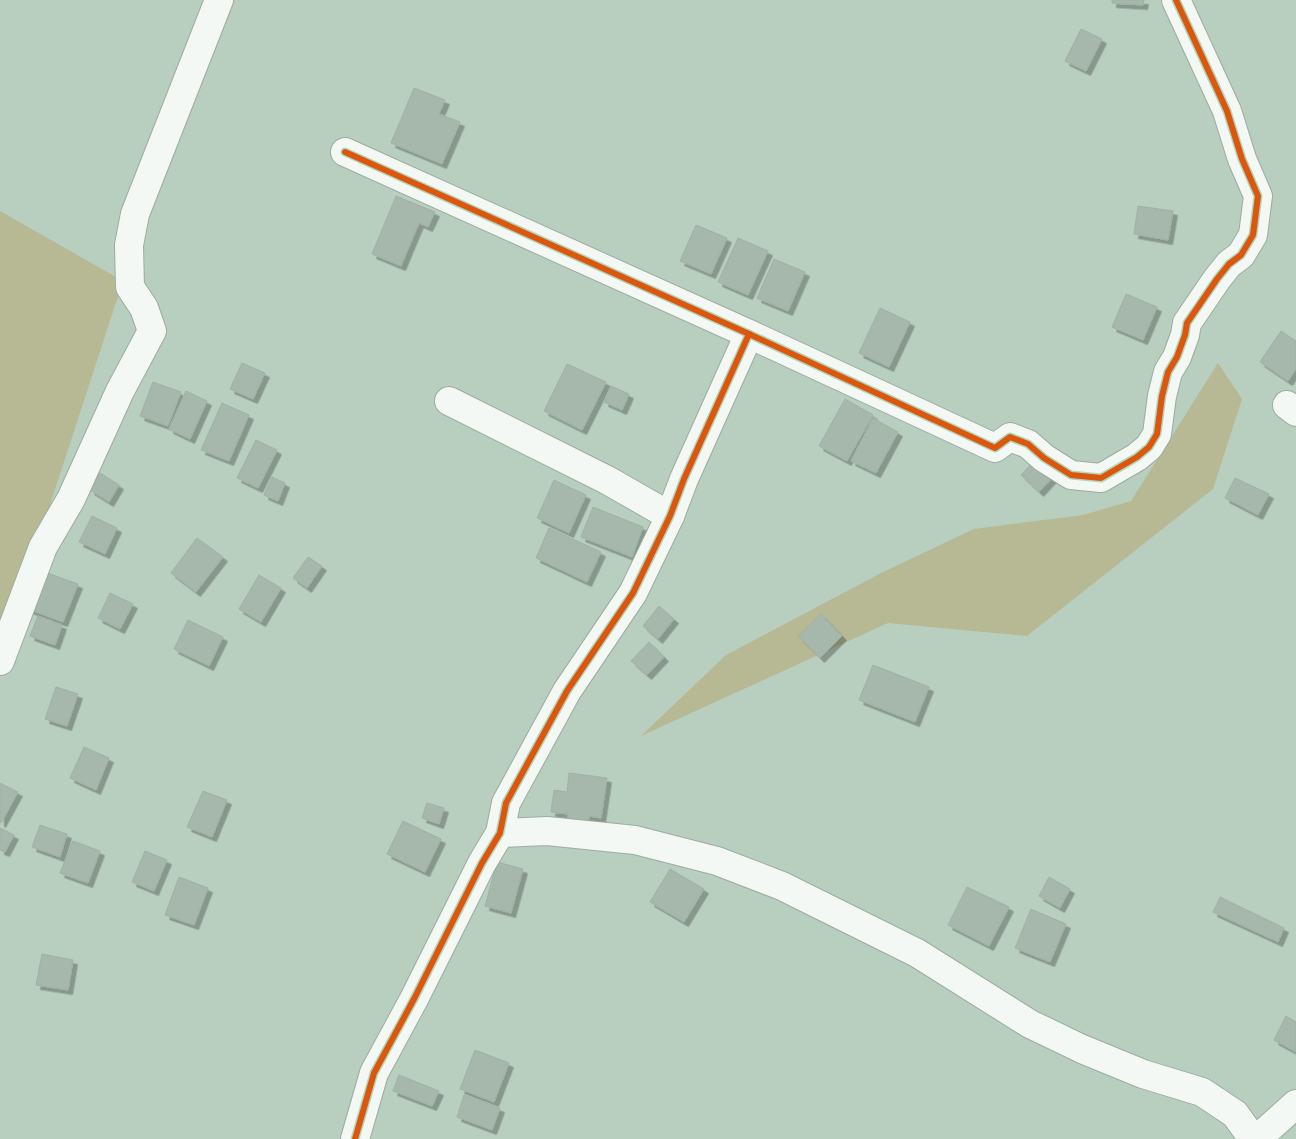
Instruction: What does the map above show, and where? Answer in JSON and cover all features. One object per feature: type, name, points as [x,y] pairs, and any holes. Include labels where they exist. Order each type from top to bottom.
[{"type":"street","points":[[0,661],[43,547],[71,499],[120,391],[152,331],[144,308],[130,287],[129,245],[135,214],[219,0]]},
{"type":"street","points":[[345,152],[749,334],[995,448],[1010,438],[1028,444],[1044,458],[1072,475],[1101,478],[1137,457],[1149,447],[1157,434],[1162,396],[1168,372],[1185,335],[1187,323],[1229,264],[1241,255],[1253,235],[1256,216],[1258,196],[1242,159],[1227,111],[1176,0]]},
{"type":"street","points":[[355,1139],[374,1073],[414,999],[482,863],[500,833],[506,803],[566,691],[633,593],[670,516],[684,479],[749,334]]},
{"type":"street","points":[[449,401],[607,480],[670,516]]},
{"type":"street","points":[[500,833],[547,831],[635,840],[717,861],[782,886],[917,953],[1030,1024],[1082,1050],[1143,1074],[1202,1092],[1235,1114],[1253,1139]]},
{"type":"street","points":[[1257,1139],[1296,1104]]},
{"type":"green space","points":[[0,211],[123,281],[0,658]]},
{"type":"green space","points":[[1218,363],[1242,399],[1213,489],[1027,636],[888,623],[641,736],[726,655],[883,572],[974,529],[1083,515],[1131,501]]},
{"type":"building","points":[[1112,0],[1144,0],[1143,5],[1112,3]]},
{"type":"building","points":[[1081,29],[1102,39],[1086,71],[1065,61]]},
{"type":"building","points":[[414,88],[445,100],[439,114],[460,122],[442,164],[391,143]]},
{"type":"building","points":[[396,196],[435,212],[428,227],[419,223],[401,266],[372,254]]},
{"type":"building","points":[[1138,206],[1173,211],[1168,240],[1134,234]]},
{"type":"building","points":[[696,225],[727,238],[711,274],[680,261]]},
{"type":"building","points":[[738,238],[768,251],[748,295],[718,282]]},
{"type":"building","points":[[774,259],[805,272],[788,311],[757,298]]},
{"type":"building","points":[[1126,294],[1157,307],[1143,340],[1112,327]]},
{"type":"building","points":[[880,308],[910,322],[889,367],[859,353]]},
{"type":"building","points":[[1281,331],[1296,341],[1296,369],[1288,381],[1260,362]]},
{"type":"building","points":[[242,363],[265,373],[253,399],[230,389]]},
{"type":"building","points":[[567,364],[606,382],[582,430],[544,411]]},
{"type":"building","points":[[153,382],[181,392],[168,426],[140,416]]},
{"type":"building","points":[[611,386],[629,394],[622,410],[604,402]]},
{"type":"building","points":[[186,391],[207,401],[190,439],[169,429]]},
{"type":"building","points":[[845,399],[873,415],[847,461],[819,446]]},
{"type":"building","points":[[222,403],[249,415],[229,461],[201,450]]},
{"type":"building","points":[[873,418],[898,432],[876,473],[851,461]]},
{"type":"building","points":[[256,440],[277,450],[258,488],[237,478]]},
{"type":"building","points":[[1038,457],[1056,474],[1039,492],[1021,475]]},
{"type":"building","points":[[100,473],[119,485],[109,502],[90,490]]},
{"type":"building","points":[[272,477],[285,483],[278,501],[264,495]]},
{"type":"building","points":[[1235,478],[1269,494],[1258,515],[1225,498]]},
{"type":"building","points":[[554,480],[586,495],[569,533],[537,518]]},
{"type":"building","points":[[593,507],[643,527],[632,557],[581,537]]},
{"type":"building","points":[[92,516],[117,528],[105,554],[79,542]]},
{"type":"building","points":[[549,528],[601,552],[587,582],[536,558]]},
{"type":"building","points":[[197,538],[223,557],[196,592],[171,573]]},
{"type":"building","points":[[308,557],[322,566],[307,588],[293,578]]},
{"type":"building","points":[[42,571],[78,584],[63,622],[28,609]]},
{"type":"building","points":[[259,575],[281,588],[261,622],[239,609]]},
{"type":"building","points":[[110,593],[133,604],[120,629],[98,618]]},
{"type":"building","points":[[659,606],[674,619],[658,639],[643,626]]},
{"type":"building","points":[[821,614],[842,636],[820,658],[798,636]]},
{"type":"building","points":[[38,616],[62,625],[55,645],[30,636]]},
{"type":"building","points":[[188,620],[223,637],[209,666],[174,649]]},
{"type":"building","points":[[649,642],[664,657],[647,675],[631,661]]},
{"type":"building","points":[[873,665],[929,687],[915,722],[859,700]]},
{"type":"building","points":[[56,687],[78,694],[67,726],[45,719]]},
{"type":"building","points":[[84,747],[109,758],[96,790],[70,778]]},
{"type":"building","points":[[569,773],[607,778],[601,818],[589,816],[588,826],[567,822],[568,814],[551,812],[554,790],[567,792]]},
{"type":"building","points":[[0,783],[18,792],[1,823],[0,822]]},
{"type":"building","points":[[203,791],[227,800],[212,837],[187,827]]},
{"type":"building","points":[[427,803],[444,808],[439,824],[422,818]]},
{"type":"building","points":[[403,821],[441,839],[425,872],[387,854]]},
{"type":"building","points":[[40,825],[67,834],[60,857],[32,847]]},
{"type":"building","points":[[0,828],[14,835],[5,852],[0,850]]},
{"type":"building","points":[[73,841],[100,851],[88,883],[60,873]]},
{"type":"building","points":[[145,851],[167,860],[154,891],[132,882]]},
{"type":"building","points":[[497,862],[523,869],[511,913],[485,906]]},
{"type":"building","points":[[670,869],[704,889],[684,922],[650,902]]},
{"type":"building","points":[[179,877],[208,888],[194,925],[165,915]]},
{"type":"building","points":[[1049,877],[1070,889],[1060,908],[1039,896]]},
{"type":"building","points":[[967,887],[1009,907],[989,946],[948,925]]},
{"type":"building","points":[[1220,897],[1284,928],[1278,942],[1213,912]]},
{"type":"building","points":[[1031,909],[1066,924],[1050,962],[1015,948]]},
{"type":"building","points":[[42,954],[73,960],[68,990],[36,985]]},
{"type":"building","points":[[1286,1016],[1296,1022],[1296,1052],[1274,1040]]},
{"type":"building","points":[[475,1050],[509,1063],[494,1102],[460,1089]]},
{"type":"building","points":[[399,1075],[439,1091],[432,1106],[393,1091]]},
{"type":"building","points":[[464,1095],[500,1108],[492,1130],[457,1117]]},
{"type":"cycle path","points":[[345,152],[749,334],[995,448],[1010,437],[1028,444],[1044,458],[1071,475],[1101,478],[1137,457],[1149,447],[1157,434],[1162,396],[1168,372],[1177,357],[1187,323],[1217,279],[1229,264],[1241,255],[1253,235],[1258,196],[1242,159],[1227,111],[1176,0]]},
{"type":"cycle path","points":[[355,1139],[374,1073],[414,999],[482,863],[500,833],[506,803],[567,691],[633,593],[670,516],[684,479],[749,334]]}]
